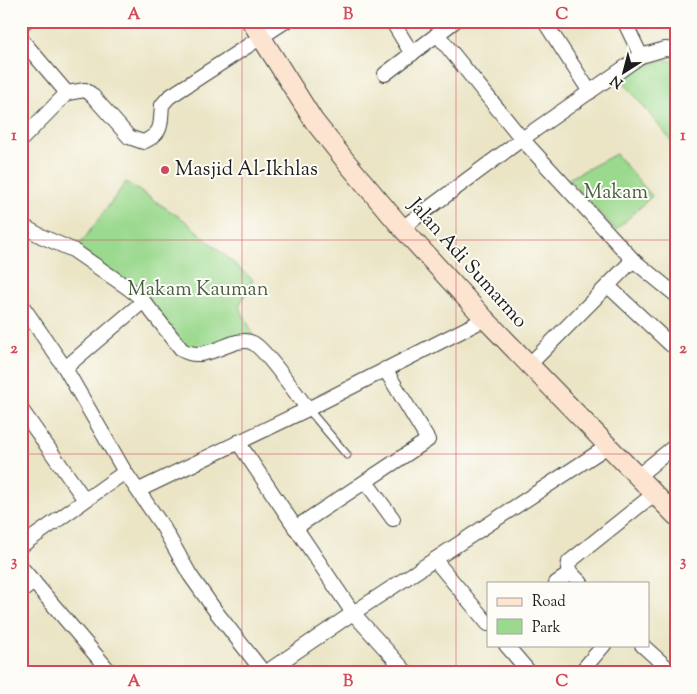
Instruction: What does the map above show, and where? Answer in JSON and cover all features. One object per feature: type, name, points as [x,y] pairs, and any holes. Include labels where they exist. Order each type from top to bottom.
[{"type":"main road","name":"Jalan Adi Sumarmo","points":[[251,21],[314,121],[402,228],[485,319],[676,516]]},
{"type":"street","points":[[21,25],[26,21]]},
{"type":"street","points":[[21,140],[67,93],[85,90],[91,94],[129,137],[143,142],[151,139],[162,122],[162,105],[169,97],[286,21]]},
{"type":"street","points":[[392,21],[412,54]]},
{"type":"street","points":[[385,74],[455,21]]},
{"type":"street","points":[[544,21],[590,92]]},
{"type":"street","points":[[624,21],[641,56]]},
{"type":"street","points":[[437,34],[522,139],[634,260],[676,295]]},
{"type":"street","points":[[21,39],[67,93]]},
{"type":"street","points":[[402,228],[522,139],[641,56],[665,49],[676,50]]},
{"type":"street","points":[[21,225],[73,250],[128,288],[147,305],[182,350],[189,354],[197,355],[244,341],[252,342],[265,354],[308,409]]},
{"type":"street","points":[[529,364],[634,260]]},
{"type":"street","points":[[608,286],[671,345]]},
{"type":"street","points":[[21,304],[66,368],[125,472],[163,527],[190,575],[217,613],[265,673],[608,446]]},
{"type":"street","points":[[66,368],[139,305]]},
{"type":"street","points":[[138,490],[308,409],[485,319]]},
{"type":"street","points":[[295,528],[366,482],[428,438],[384,369]]},
{"type":"street","points":[[21,409],[85,500]]},
{"type":"street","points":[[238,442],[353,613],[407,673]]},
{"type":"street","points":[[638,476],[676,445]]},
{"type":"street","points":[[21,546],[125,472]]},
{"type":"street","points":[[366,482],[393,519]]},
{"type":"street","points":[[560,582],[576,578],[567,566],[569,562],[654,494]]},
{"type":"street","points":[[435,560],[487,623]]},
{"type":"street","points":[[21,567],[111,673]]},
{"type":"street","points":[[21,592],[34,582]]},
{"type":"street","points":[[507,646],[530,673]]},
{"type":"street","points":[[580,673],[603,646]]},
{"type":"street","points":[[643,646],[673,673]]},
{"type":"lane","points":[[308,409],[347,455]]},
{"type":"green space","name":"Makam","points":[[663,60],[676,61],[676,147],[623,81],[647,64]]},
{"type":"green space","name":"Makam","points":[[616,154],[652,196],[616,230],[568,179]]},
{"type":"green space","name":"Makam Kauman","points":[[126,182],[184,220],[253,280],[239,306],[253,334],[220,344],[189,349],[78,247]]},
{"type":"place","name":"Masjid Al-Ikhlas","points":[[165,170]]}]
